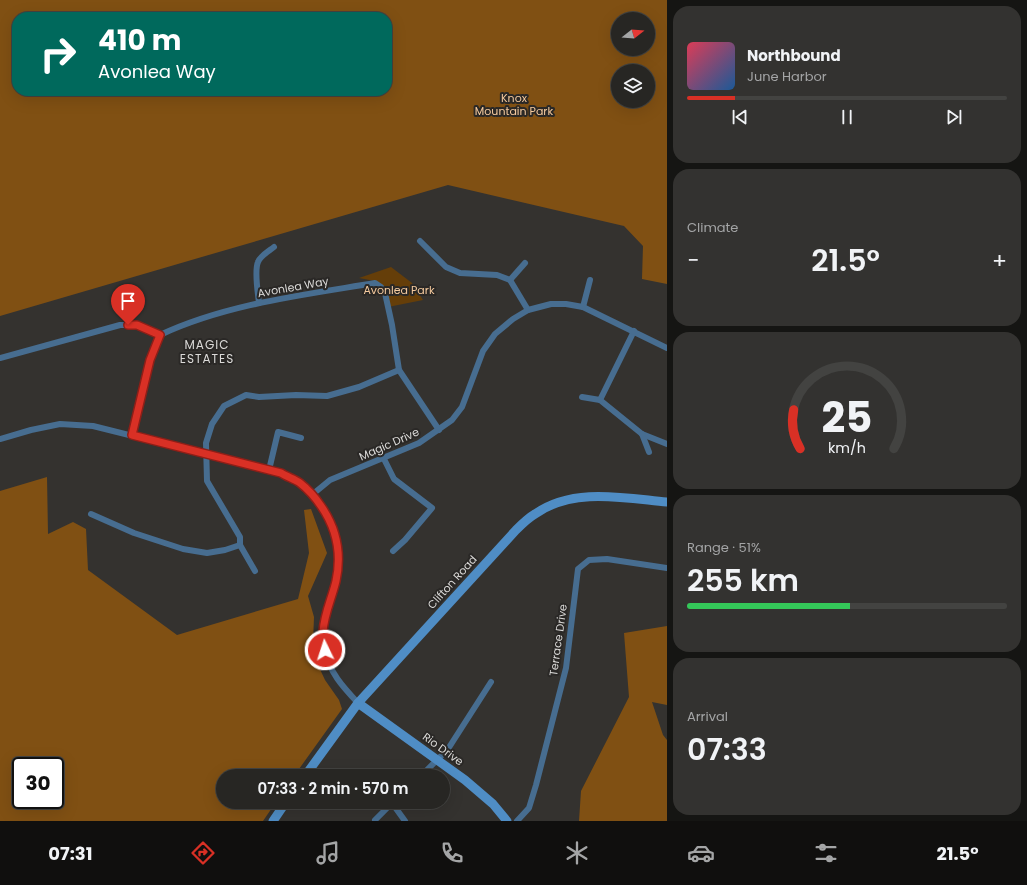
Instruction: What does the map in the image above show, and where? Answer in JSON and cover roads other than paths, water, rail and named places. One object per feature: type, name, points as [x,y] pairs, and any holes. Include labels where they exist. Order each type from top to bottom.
[{"type":"street","points":[[420,241],[446,267],[460,273],[497,275],[510,280],[528,310]]},
{"type":"street","points":[[259,303],[256,278],[258,262],[274,247]]},
{"type":"street","points":[[510,280],[525,263]]},
{"type":"street","points":[[583,307],[590,280]]},
{"type":"street","name":"Avonlea Way","points":[[160,335],[182,325],[259,303],[375,284],[381,287],[385,293],[399,370],[439,430]]},
{"type":"street","name":"Magic Drive","points":[[313,494],[330,480],[384,459],[419,443],[452,420],[462,407],[484,351],[495,334],[513,319],[528,310],[551,304],[583,307],[667,348]]},
{"type":"street","points":[[0,358],[120,325],[137,325],[160,335],[150,360],[132,435]]},
{"type":"street","points":[[600,400],[634,331]]},
{"type":"street","points":[[254,571],[240,545],[240,537],[207,481],[205,454],[206,443],[212,424],[224,406],[246,395],[259,397],[296,395],[327,396],[359,387],[399,370]]},
{"type":"street","points":[[582,397],[600,400],[642,434],[667,444]]},
{"type":"street","points":[[0,439],[31,430],[60,424],[93,426],[281,473],[299,483],[313,494],[328,516],[334,529],[338,546],[339,561],[336,580],[325,618],[323,633],[325,650],[331,669],[340,683],[358,703]]},
{"type":"street","points":[[269,470],[278,432],[301,438]]},
{"type":"street","points":[[642,434],[649,452]]},
{"type":"street","points":[[384,459],[394,479],[432,508],[405,540],[393,551]]},
{"type":"street","name":"Clifton Road","points":[[310,769],[358,703],[516,530],[535,513],[556,503],[576,498],[596,496],[667,502]]},
{"type":"street","points":[[91,514],[134,533],[183,549],[207,553],[225,550],[240,545]]},
{"type":"street","name":"Terrace Drive","points":[[516,821],[529,808],[566,668],[578,569],[589,560],[607,559],[667,568]]},
{"type":"street","points":[[428,769],[448,749],[490,682]]},
{"type":"street","name":"Rio Drive","points":[[358,703],[480,792],[493,804],[507,821]]},
{"type":"street","points":[[273,821],[281,809]]},
{"type":"street","points":[[375,820],[386,809]]},
{"type":"street","points":[[396,809],[405,821]]},
{"type":"district","name":"MAGIC ESTATES","points":[[207,352]]},
{"type":"park label","name":"Knox Mountain Park","points":[[514,104]]},
{"type":"park label","name":"Avonlea Park","points":[[399,290]]}]
